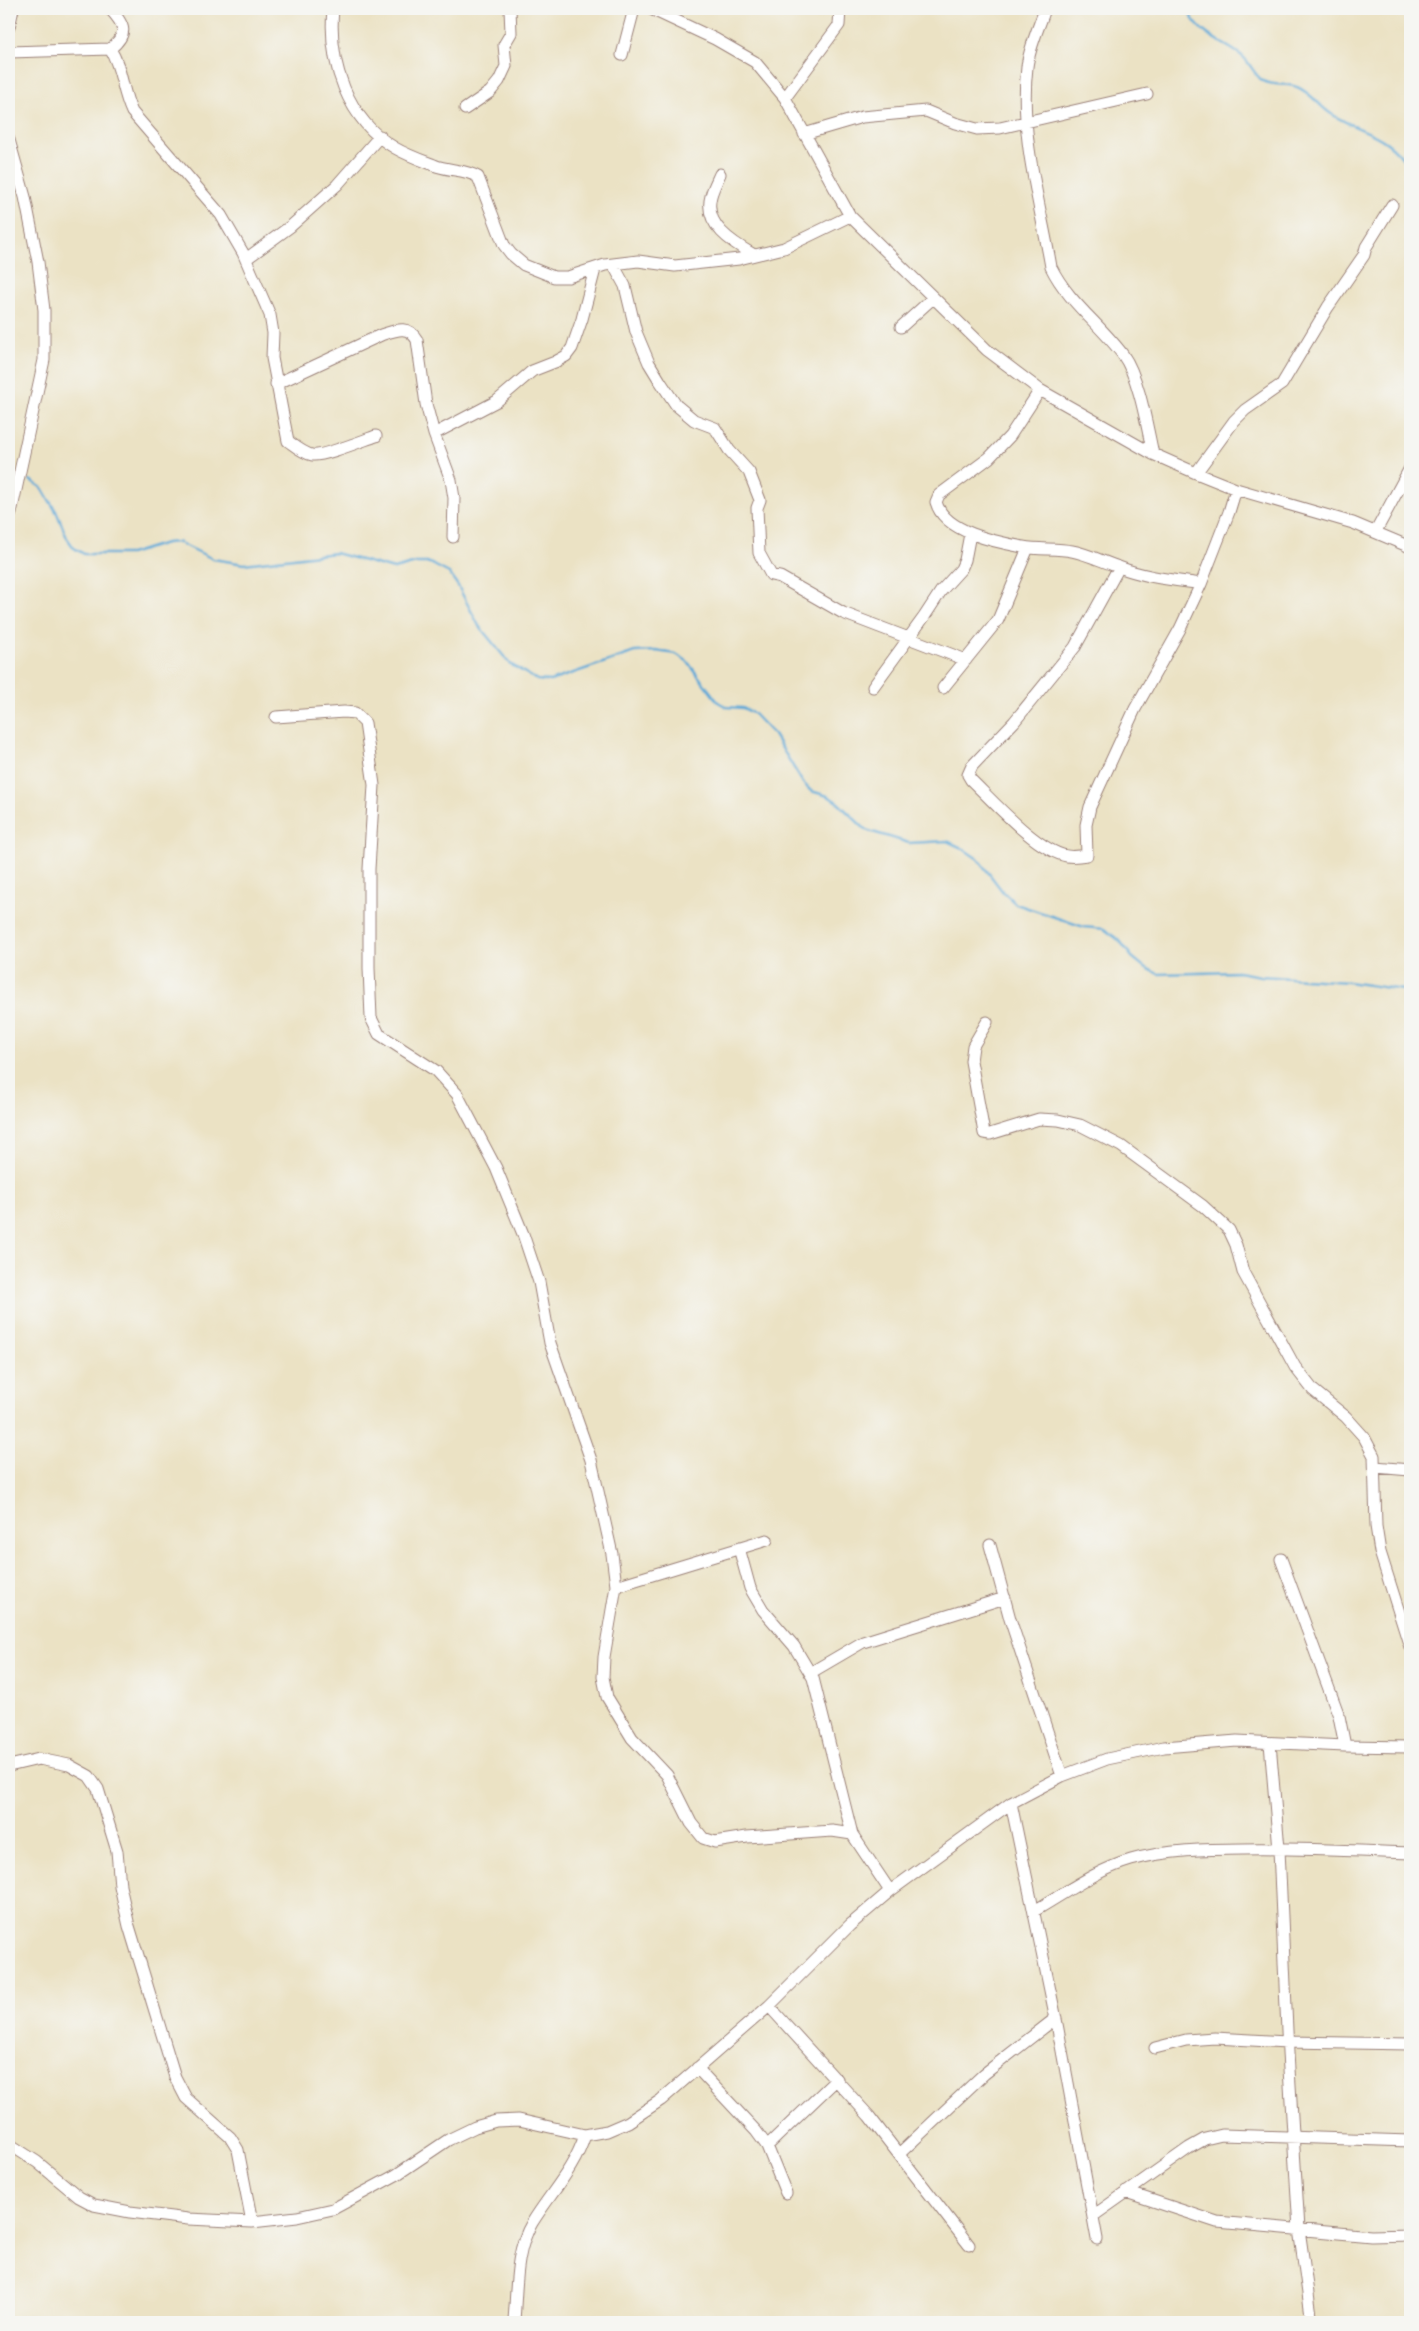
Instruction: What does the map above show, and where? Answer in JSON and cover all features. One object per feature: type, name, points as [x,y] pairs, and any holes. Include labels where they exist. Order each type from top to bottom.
[{"type":"street","points":[[9,27],[13,9]]},
{"type":"street","points":[[9,52],[110,49],[121,40],[123,28],[118,17],[110,9]]},
{"type":"street","points":[[332,9],[331,31],[337,68],[350,102],[358,114],[380,136],[407,154],[442,168],[478,177],[504,245],[524,265],[554,277],[568,277],[613,264],[638,261],[675,266],[754,256],[784,248],[850,216]]},
{"type":"street","points":[[465,109],[490,92],[506,66],[504,46],[511,33],[510,9]]},
{"type":"street","points":[[630,24],[622,55],[634,9]]},
{"type":"street","points":[[651,9],[715,39],[755,62],[785,98],[850,216],[987,350],[1040,390],[1153,454],[1196,473],[1236,489],[1376,532],[1410,547]]},
{"type":"street","points":[[785,98],[839,25],[840,9]]},
{"type":"street","points":[[1045,9],[1027,65],[1027,122],[1031,164],[1051,267],[1057,279],[1087,317],[1124,356],[1131,370],[1153,454]]},
{"type":"street","points":[[110,49],[115,56],[125,98],[132,112],[221,215],[246,259],[270,314],[276,384],[288,441],[298,449],[313,456],[376,436]]},
{"type":"street","points":[[804,134],[862,117],[926,111],[955,123],[977,129],[1000,128],[1147,94]]},
{"type":"street","points":[[246,259],[291,226],[337,185],[380,136]]},
{"type":"street","points":[[9,140],[25,196],[38,262],[44,310],[44,360],[11,513]]},
{"type":"street","points":[[720,174],[710,196],[711,217],[715,225],[732,243],[754,256]]},
{"type":"street","points":[[1196,473],[1234,421],[1245,410],[1282,384],[1328,307],[1364,255],[1366,247],[1392,205]]},
{"type":"street","points":[[613,264],[625,286],[636,332],[660,381],[676,405],[694,420],[715,428],[729,450],[749,472],[760,500],[757,508],[759,553],[771,575],[780,578],[843,613],[966,660]]},
{"type":"street","points":[[434,434],[497,401],[532,371],[566,356],[572,348],[582,320],[595,270]]},
{"type":"street","points":[[901,327],[933,298]]},
{"type":"street","points":[[276,384],[382,335],[400,328],[405,329],[417,340],[426,404],[434,434],[451,480],[454,498],[454,537]]},
{"type":"street","points":[[1040,390],[1010,436],[989,458],[939,495],[936,502],[938,510],[948,520],[970,534],[1028,548],[1073,551],[1106,561],[1118,568],[1201,584]]},
{"type":"street","points":[[1376,532],[1410,468]]},
{"type":"street","points":[[1118,568],[1075,647],[1014,722],[972,766],[968,775],[1022,829],[1053,850],[1067,856],[1087,856],[1086,825],[1090,807],[1135,709],[1180,629],[1201,584],[1236,489]]},
{"type":"street","points":[[873,687],[941,591],[961,569],[965,560],[970,534]]},
{"type":"street","points":[[943,688],[998,620],[1028,548]]},
{"type":"street","points":[[276,717],[344,712],[355,713],[365,723],[374,785],[369,869],[371,1018],[380,1034],[436,1071],[457,1094],[496,1168],[523,1234],[539,1282],[550,1343],[591,1460],[604,1510],[616,1586],[604,1657],[603,1677],[607,1696],[632,1738],[667,1775],[691,1823],[702,1838],[715,1842],[756,1836],[832,1831],[852,1834]]},
{"type":"street","points":[[987,1022],[973,1046],[971,1061],[984,1133],[990,1134],[1039,1120],[1058,1120],[1080,1125],[1122,1146],[1202,1206],[1228,1230],[1236,1245],[1244,1272],[1295,1367],[1313,1390],[1346,1417],[1364,1436],[1374,1456],[1376,1526],[1380,1552],[1410,1647]]},
{"type":"street","points":[[1375,1467],[1410,1470]]},
{"type":"street","points":[[616,1586],[767,1540]]},
{"type":"street","points":[[990,1545],[1062,1776]]},
{"type":"street","points":[[739,1548],[750,1588],[762,1610],[794,1646],[810,1673],[819,1696],[852,1834],[890,1891]]},
{"type":"street","points":[[1280,1559],[1339,1716],[1345,1746]]},
{"type":"street","points":[[810,1673],[863,1642],[1005,1598]]},
{"type":"street","points":[[9,2144],[37,2162],[79,2197],[94,2205],[130,2212],[252,2222],[297,2217],[333,2209],[396,2175],[448,2140],[475,2127],[496,2121],[519,2120],[585,2135],[607,2131],[628,2122],[661,2100],[769,2006],[850,1925],[890,1891],[1011,1803],[1062,1776],[1107,1759],[1164,1746],[1236,1740],[1345,1746],[1410,1747]]},
{"type":"street","points":[[1270,1742],[1279,1849],[1287,2042],[1299,2229],[1312,2322]]},
{"type":"street","points":[[9,1766],[39,1759],[69,1765],[89,1776],[98,1789],[117,1851],[120,1886],[129,1926],[175,2077],[186,2098],[230,2137],[238,2150],[252,2222]]},
{"type":"street","points":[[1011,1803],[1056,2018],[1098,2239]]},
{"type":"street","points":[[1034,1912],[1111,1867],[1131,1860],[1195,1850],[1279,1849],[1410,1853]]},
{"type":"street","points":[[769,2006],[837,2079],[899,2154],[969,2245]]},
{"type":"street","points":[[899,2154],[984,2074],[1056,2018]]},
{"type":"street","points":[[1155,2048],[1186,2040],[1215,2038],[1287,2042],[1410,2044]]},
{"type":"street","points":[[697,2068],[756,2130],[767,2146],[786,2193]]},
{"type":"street","points":[[767,2146],[837,2079]]},
{"type":"street","points":[[514,2320],[518,2265],[522,2245],[532,2223],[579,2155],[585,2135]]},
{"type":"street","points":[[1093,2216],[1189,2148],[1206,2139],[1222,2135],[1410,2141]]},
{"type":"street","points":[[1126,2192],[1217,2222],[1371,2236],[1410,2235]]},
{"type":"waterway","points":[[1187,9],[1198,26],[1210,36],[1241,55],[1263,81],[1272,84],[1289,85],[1302,90],[1333,115],[1384,141],[1401,156],[1410,168]]},
{"type":"waterway","points":[[30,480],[42,488],[57,513],[67,538],[74,548],[84,554],[130,554],[166,543],[178,542],[213,559],[244,564],[335,553],[394,569],[416,563],[430,563],[449,573],[479,626],[510,664],[537,680],[550,681],[635,652],[656,651],[676,654],[687,661],[718,702],[727,707],[743,708],[754,714],[774,735],[803,783],[811,791],[828,796],[837,802],[866,830],[909,843],[947,841],[962,848],[978,859],[1003,892],[1016,904],[1084,927],[1104,929],[1120,941],[1132,957],[1143,966],[1158,974],[1238,972],[1261,976],[1348,982],[1410,991]]}]
